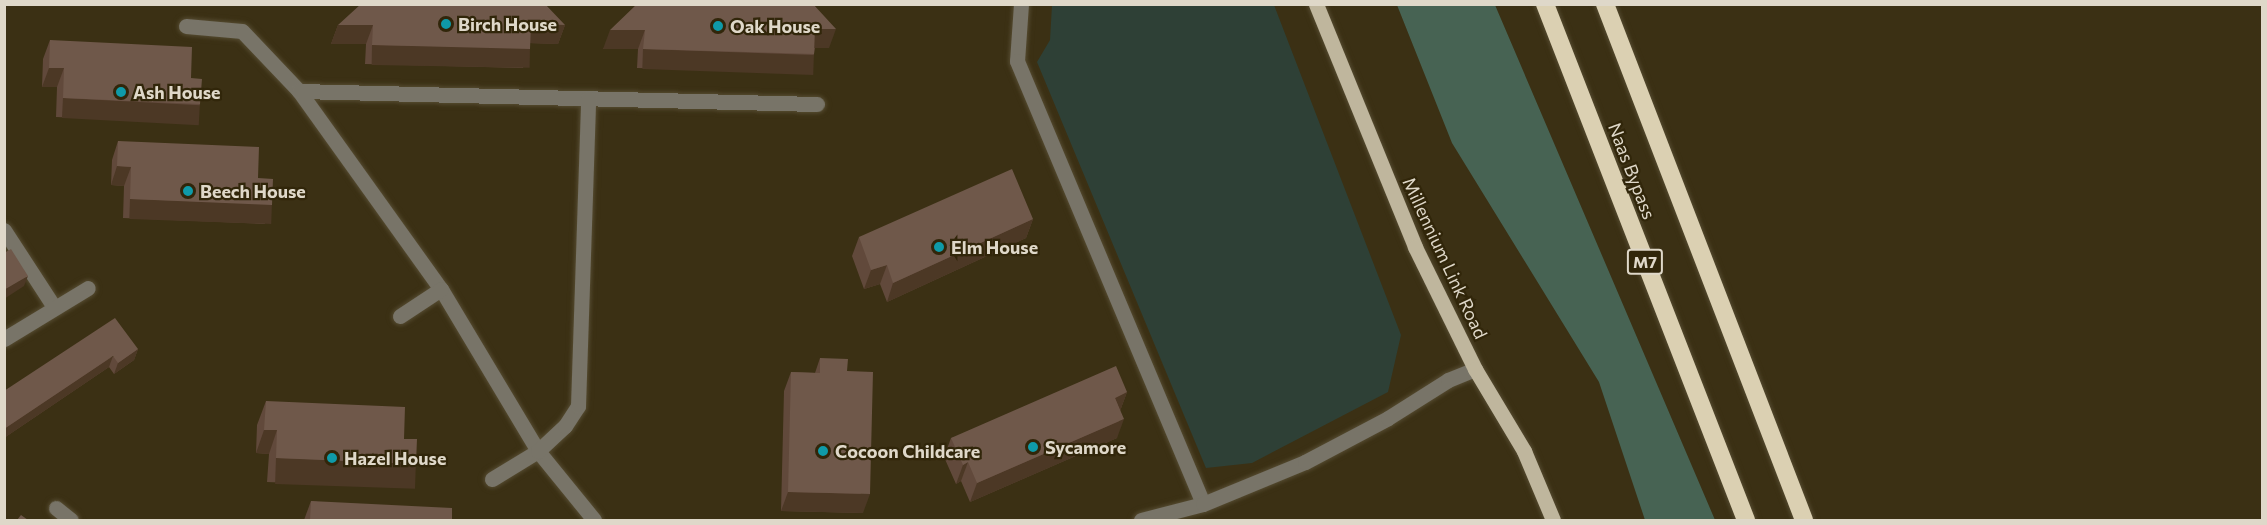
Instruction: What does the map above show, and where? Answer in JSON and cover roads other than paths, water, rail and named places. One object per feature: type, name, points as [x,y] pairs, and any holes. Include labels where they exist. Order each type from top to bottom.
[{"type":"highway","name":"Naas Bypass","points":[[1545,4],[1746,520]]},
{"type":"highway","name":"Naas Bypass","points":[[1605,4],[1804,520]]},
{"type":"main road","name":"Millennium Link Road","points":[[1316,4],[1415,247],[1475,369],[1524,452],[1553,520]]},
{"type":"street","points":[[1021,4],[1017,61],[1203,504]]},
{"type":"street","points":[[186,26],[242,31],[299,91],[441,289],[538,451],[594,520]]},
{"type":"street","points":[[299,91],[817,104]]},
{"type":"street","points":[[492,479],[538,451],[565,426],[578,406],[588,98]]},
{"type":"street","points":[[4,230],[54,307]]},
{"type":"street","points":[[4,339],[88,288]]},
{"type":"street","points":[[400,316],[441,289]]},
{"type":"street","points":[[1141,520],[1203,504],[1305,462],[1388,418],[1448,380],[1475,369]]},
{"type":"street","points":[[56,508],[71,520]]},
{"type":"place","name":"Birch House","points":[[446,24]]},
{"type":"place","name":"Oak House","points":[[718,26]]},
{"type":"place","name":"Ash House","points":[[121,92]]},
{"type":"place","name":"Beech House","points":[[188,191]]},
{"type":"place","name":"Elm House","points":[[939,247]]},
{"type":"place","name":"Sycamore","points":[[1033,447]]},
{"type":"place","name":"Cocoon Childcare","points":[[823,451]]},
{"type":"place","name":"Hazel House","points":[[332,458]]}]
